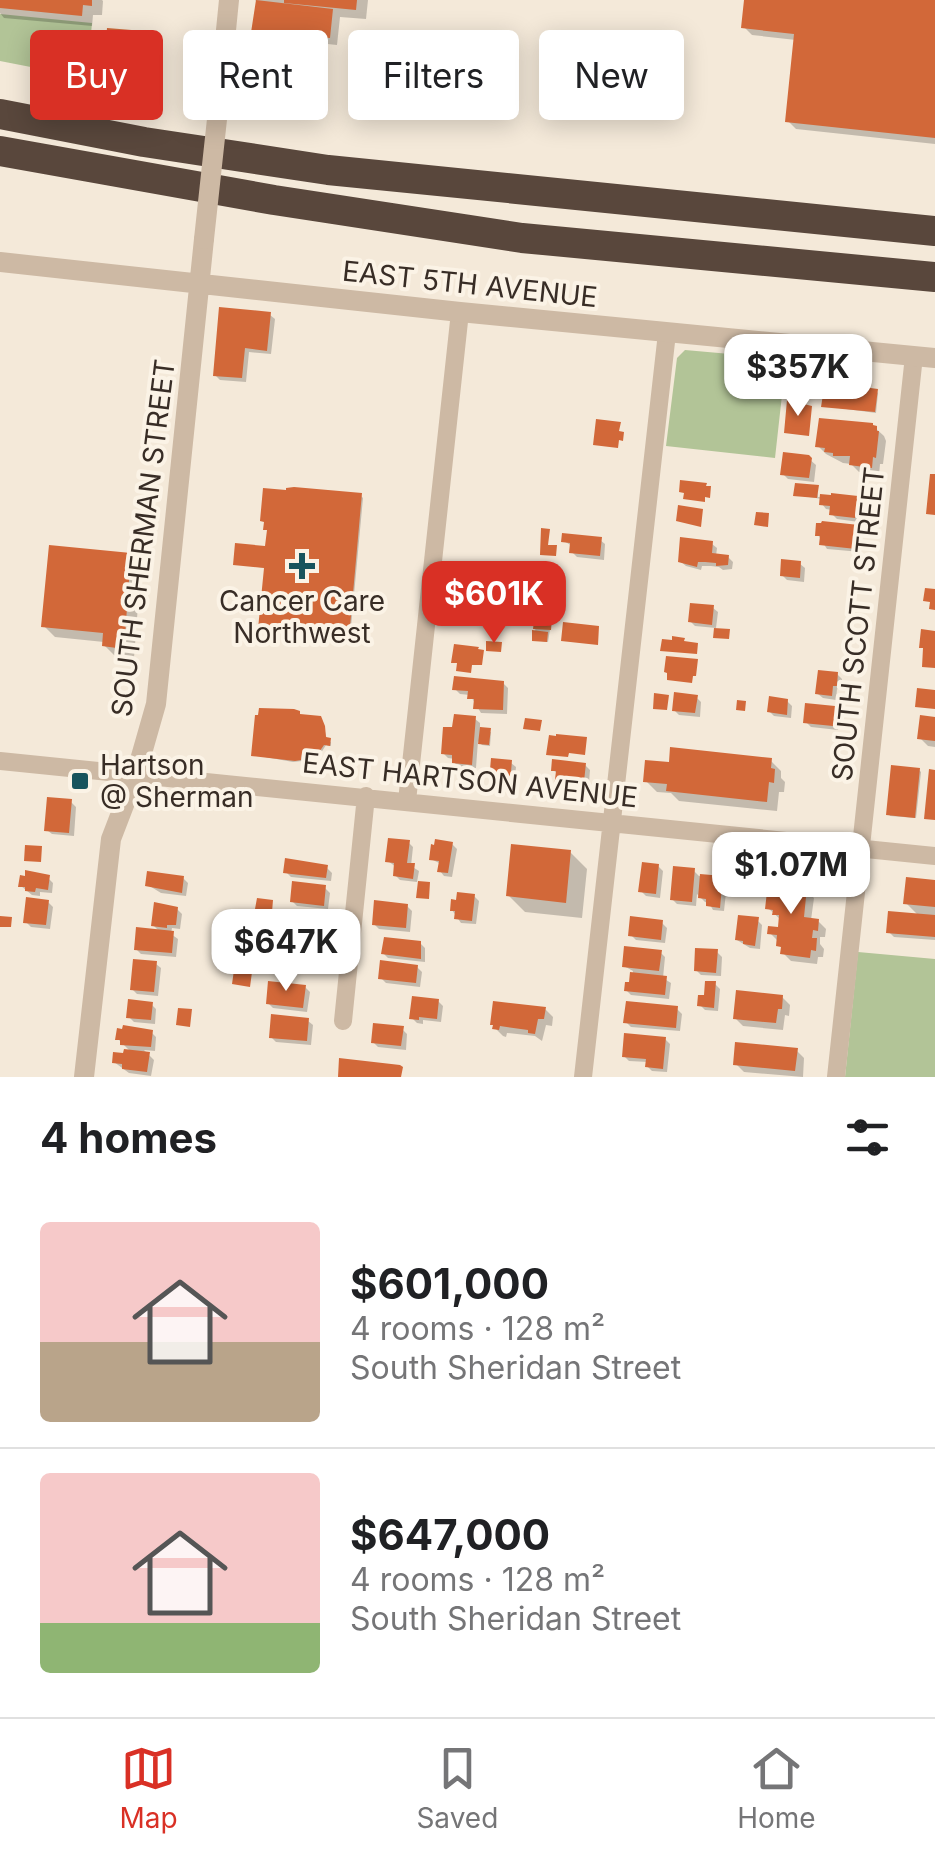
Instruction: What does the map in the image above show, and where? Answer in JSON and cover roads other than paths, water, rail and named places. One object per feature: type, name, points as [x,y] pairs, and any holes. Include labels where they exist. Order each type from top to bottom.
[{"type":"highway","points":[[2,114],[144,142],[328,170],[935,231]]},
{"type":"highway","points":[[0,151],[274,200],[522,238],[935,277]]},
{"type":"street","name":"SOUTH SHERMAN STREET","points":[[84,1077],[111,839],[136,774],[156,704],[230,0]]},
{"type":"street","name":"EAST 5TH AVENUE","points":[[0,262],[924,358]]},
{"type":"street","points":[[407,801],[460,312]]},
{"type":"street","points":[[583,1077],[668,332]]},
{"type":"street","name":"SOUTH SCOTT STREET","points":[[836,1077],[924,358]]},
{"type":"street","name":"EAST HARTSON AVENUE","points":[[0,760],[935,856]]},
{"type":"street","points":[[343,1021],[366,796]]},
{"type":"place","name":"Cancer Care Northwest","points":[[302,566]]},
{"type":"place","name":"Hartson @ Sherman","points":[[80,781]]}]
